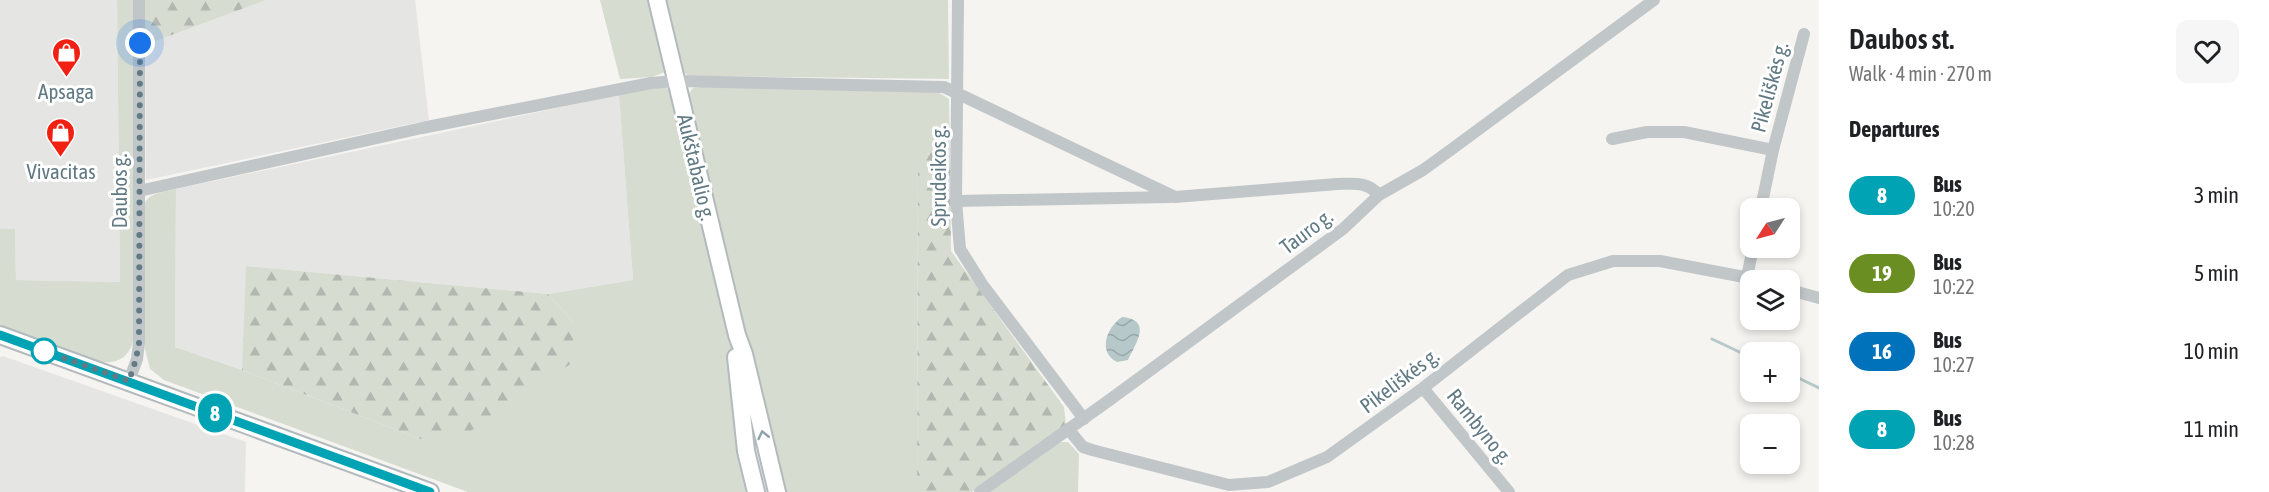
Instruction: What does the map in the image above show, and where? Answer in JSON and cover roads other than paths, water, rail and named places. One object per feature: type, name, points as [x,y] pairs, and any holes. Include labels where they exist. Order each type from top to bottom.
[{"type":"main road","name":"Aukštabalio g.","points":[[657,0],[736,335],[744,354],[777,492]]},
{"type":"main road","points":[[0,335],[430,492]]},
{"type":"main road","name":"Aukštabalio g.","points":[[736,335],[741,418],[756,492]]},
{"type":"street","name":"Daubos g.","points":[[129,381],[139,343],[139,0]]},
{"type":"street","name":"Sprudeikos g.","points":[[958,0],[956,201],[960,249],[982,284],[1084,419]]},
{"type":"street","name":"Tauro g.","points":[[980,492],[1084,419],[1343,229],[1379,195],[1423,170],[1654,0]]},
{"type":"street","name":"Pikeliškės g.","points":[[1763,198],[1773,150],[1804,34]]},
{"type":"street","points":[[139,191],[422,128],[651,83],[676,81],[944,87],[1175,197]]},
{"type":"street","name":"Pikeliškės g.","points":[[1612,139],[1647,132],[1684,132],[1773,150]]},
{"type":"street","points":[[956,201],[1175,197],[1337,184],[1372,187],[1379,195]]},
{"type":"street","name":"Pikeliškės g.","points":[[1068,430],[1083,447],[1092,450],[1229,485],[1268,483],[1327,457],[1423,388],[1568,275],[1613,261],[1660,261],[1740,276]]},
{"type":"street","points":[[1800,293],[1819,298]]},
{"type":"street","name":"Rambyno g.","points":[[1423,388],[1508,491]]},
{"type":"water","points":[[1122,317],[1137,323],[1140,333],[1128,360],[1117,362],[1107,352],[1106,340],[1112,327]]},
{"type":"waterway","points":[[1712,339],[1740,352]]},
{"type":"waterway","points":[[1800,379],[1819,388]]},
{"type":"place","name":"Apsaga","points":[[66,78]]},
{"type":"place","name":"Vivacitas","points":[[61,158]]}]
